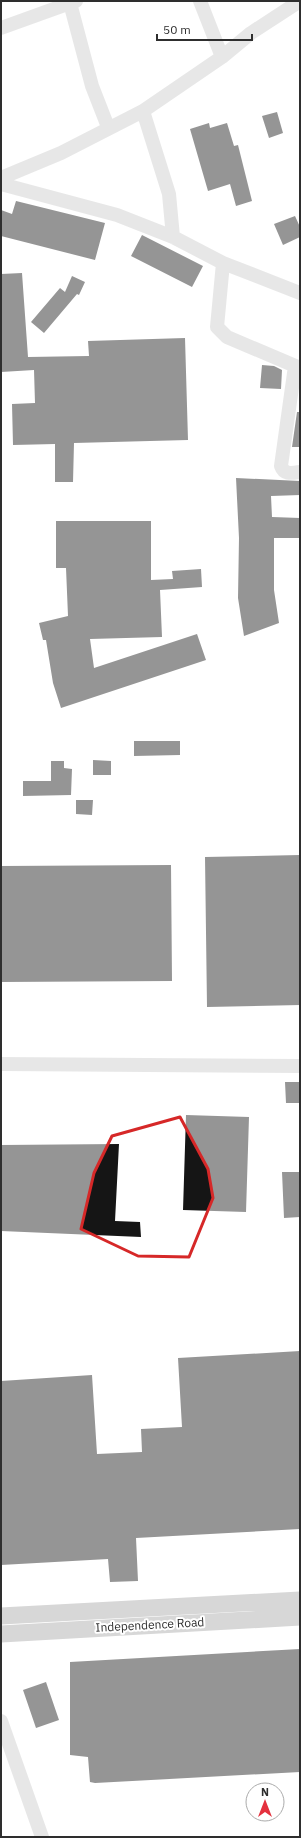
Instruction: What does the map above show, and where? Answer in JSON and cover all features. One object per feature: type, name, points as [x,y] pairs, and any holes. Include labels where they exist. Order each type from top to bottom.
[{"type":"main road","name":"Independence Road","points":[[1,1616],[300,1600]]},
{"type":"main road","name":"Independence Road","points":[[1,1634],[300,1617]]},
{"type":"street","points":[[200,1],[222,57]]},
{"type":"street","points":[[1,28],[73,2],[92,86],[108,128]]},
{"type":"street","points":[[2,176],[61,153],[143,111],[222,57],[250,34],[299,2],[300,17]]},
{"type":"street","points":[[143,111],[169,194],[173,237]]},
{"type":"street","points":[[2,176],[117,215],[173,237],[223,263],[300,293]]},
{"type":"street","points":[[223,263],[217,327],[227,337],[297,367],[281,466],[287,473],[300,472]]},
{"type":"street","points":[[1,1064],[300,1066]]},
{"type":"street","points":[[1,1721],[42,1837]]},
{"type":"highlighted area","points":[[180,1117],[208,1169],[213,1198],[189,1257],[138,1256],[81,1229],[94,1173],[112,1136]]},
{"type":"building","points":[[277,112],[283,133],[269,138],[262,116]]},
{"type":"building","points":[[209,123],[210,128],[227,123],[234,146],[238,145],[252,201],[236,206],[230,184],[208,191],[190,129]]},
{"type":"building","points":[[16,201],[105,223],[95,260],[1,236],[1,210],[12,214]]},
{"type":"building","points":[[295,216],[300,227],[300,237],[283,245],[274,224]]},
{"type":"building","points":[[142,235],[203,266],[192,287],[131,256]]},
{"type":"building","points":[[22,273],[28,357],[89,356],[88,341],[185,338],[188,440],[74,443],[73,482],[55,482],[55,444],[13,445],[12,404],[35,403],[34,370],[1,372],[1,274]]},
{"type":"building","points":[[72,276],[85,282],[79,295],[77,294],[44,333],[31,322],[60,288],[65,292]]},
{"type":"building","points":[[262,365],[274,366],[282,370],[281,389],[260,388]]},
{"type":"building","points":[[297,412],[300,412],[300,447],[292,447]]},
{"type":"building","points":[[236,478],[300,481],[300,495],[271,496],[272,517],[300,518],[300,538],[274,538],[274,590],[279,623],[244,636],[238,598],[239,538]]},
{"type":"building","points":[[56,521],[151,521],[151,580],[173,579],[172,571],[201,569],[202,587],[160,590],[162,637],[90,639],[94,668],[197,634],[206,660],[61,708],[53,683],[46,640],[43,640],[39,623],[68,616],[66,568],[56,568]]},
{"type":"building","points":[[134,741],[180,741],[180,755],[134,756]]},
{"type":"building","points":[[93,760],[111,761],[111,775],[93,775]]},
{"type":"building","points":[[51,761],[64,761],[64,768],[72,769],[71,795],[23,796],[23,781],[51,781]]},
{"type":"building","points":[[76,800],[93,800],[92,815],[76,814]]},
{"type":"building","points":[[300,855],[300,1005],[207,1007],[205,857]]},
{"type":"building","points":[[171,865],[172,981],[1,982],[1,866]]},
{"type":"building","points":[[285,1082],[300,1082],[300,1103],[286,1103]]},
{"type":"building","points":[[186,1115],[249,1117],[246,1212],[183,1210]]},
{"type":"building","points":[[119,1144],[115,1221],[140,1222],[141,1237],[1,1231],[1,1145]]},
{"type":"building","points":[[282,1172],[300,1172],[300,1217],[284,1218]]},
{"type":"building","points":[[300,1351],[300,1529],[136,1538],[138,1581],[110,1582],[108,1559],[1,1565],[1,1381],[92,1375],[97,1454],[142,1452],[141,1429],[182,1427],[178,1358]]},
{"type":"building","points":[[300,1649],[300,1772],[95,1783],[90,1782],[88,1757],[70,1755],[70,1662]]},
{"type":"building","points":[[46,1682],[59,1720],[36,1728],[23,1690]]}]
